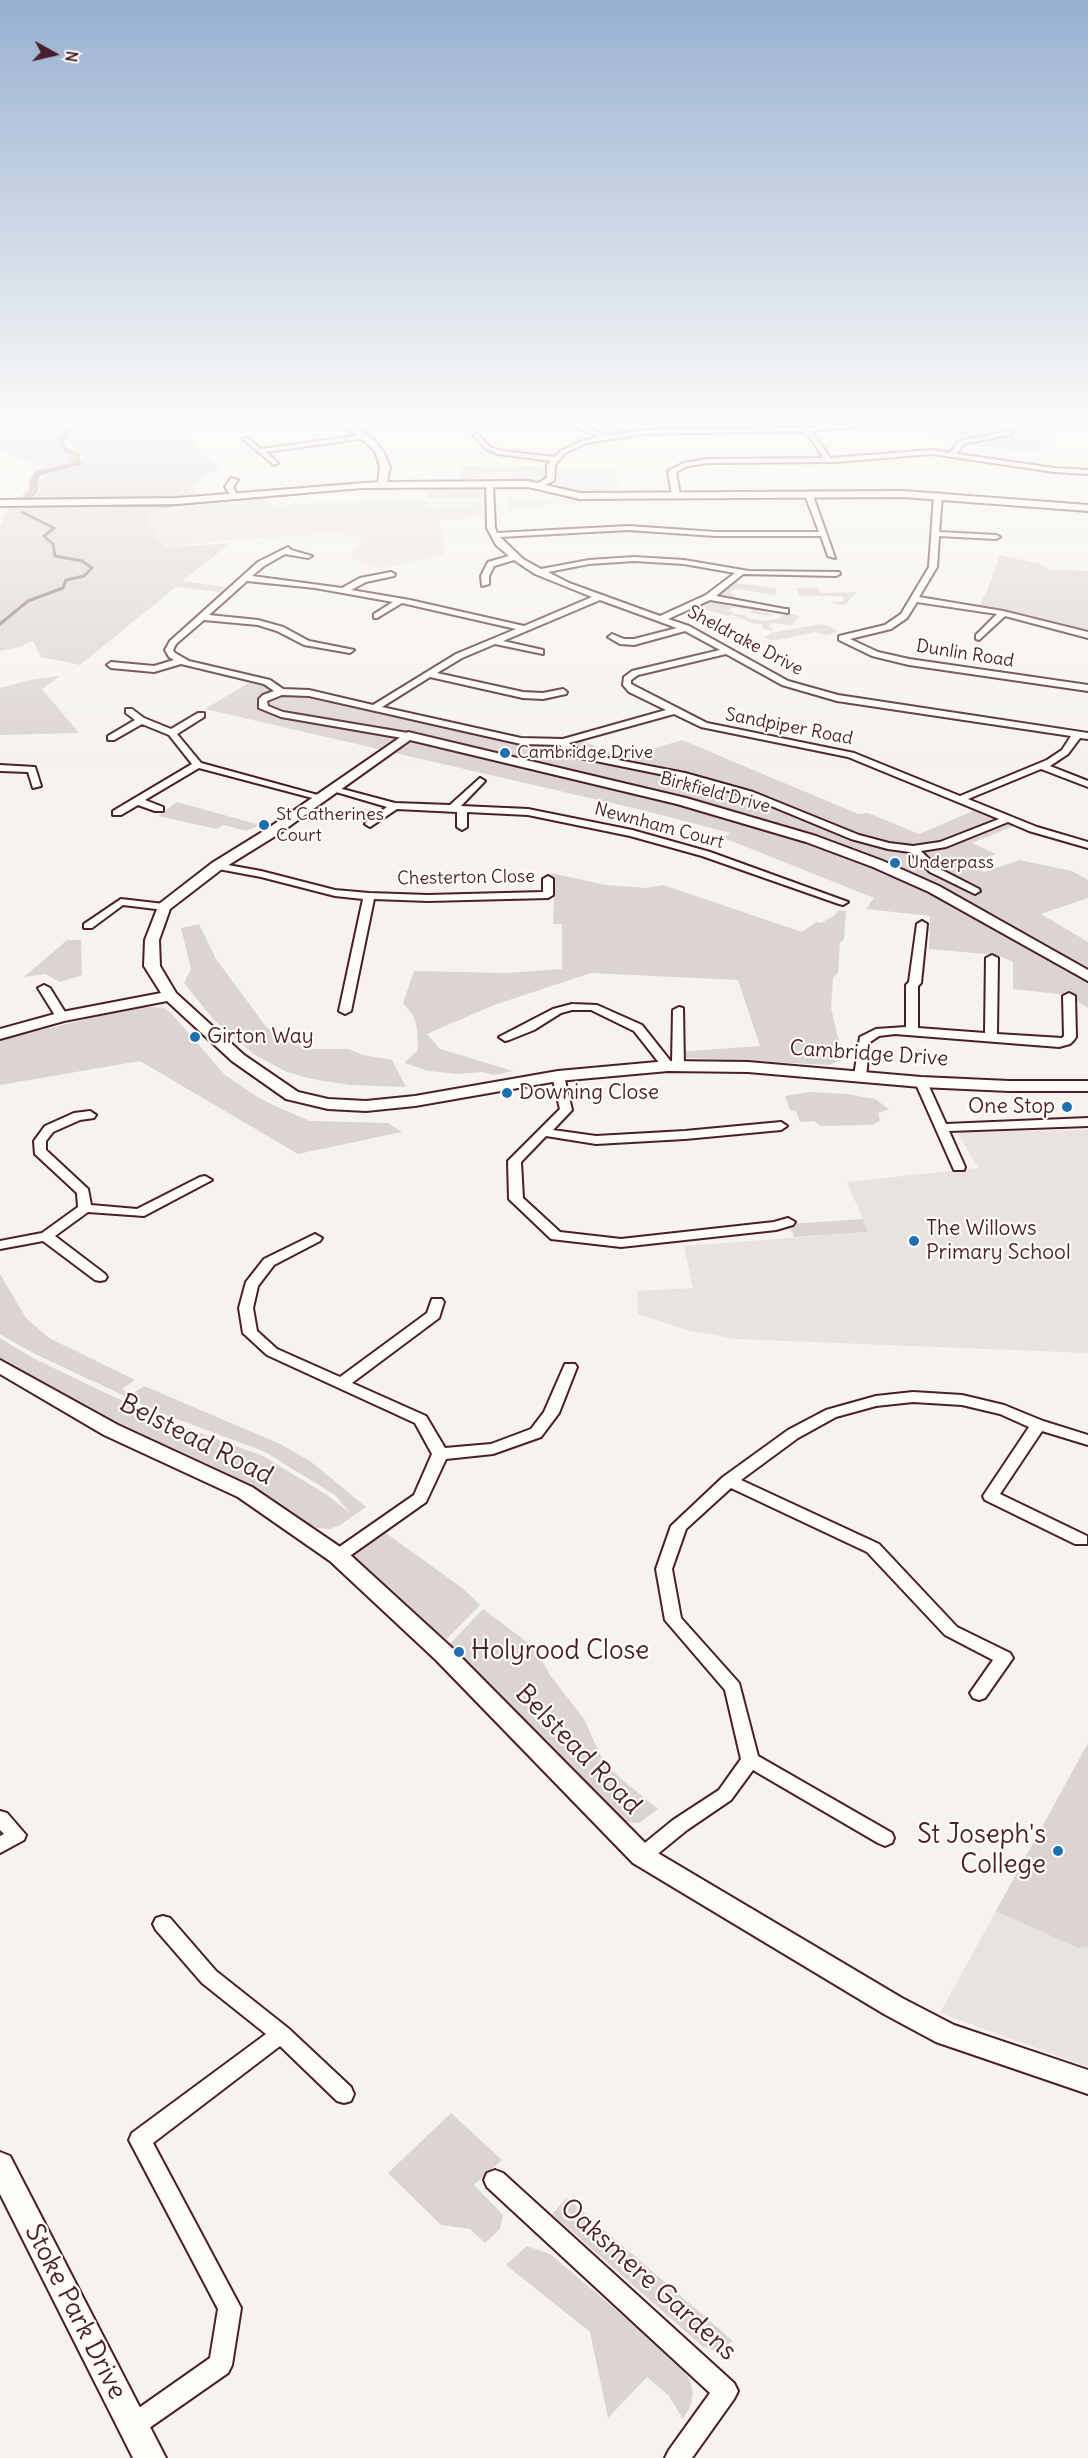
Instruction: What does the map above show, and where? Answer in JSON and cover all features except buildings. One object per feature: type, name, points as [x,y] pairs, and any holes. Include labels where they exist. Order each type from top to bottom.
[{"type":"street","name":"Sheldrake Drive","points":[[496,538],[514,557],[538,572],[686,628],[778,680],[812,692],[1083,735]]},
{"type":"street","points":[[824,538],[828,553]]},
{"type":"street","points":[[935,538],[933,567],[915,599],[1003,613],[1088,635]]},
{"type":"street","points":[[995,538],[1000,538]]},
{"type":"street","points":[[180,661],[171,654],[170,646],[263,562],[286,550],[308,556]]},
{"type":"street","points":[[498,577],[485,580],[492,563],[514,557]]},
{"type":"street","points":[[538,572],[589,562],[642,560],[684,562],[741,572],[836,574]]},
{"type":"street","points":[[662,618],[709,597],[741,572]]},
{"type":"street","points":[[343,591],[363,580],[388,576]]},
{"type":"street","points":[[245,578],[400,601],[522,628]]},
{"type":"street","points":[[376,707],[449,661],[522,628],[600,597]]},
{"type":"street","points":[[709,597],[785,611]]},
{"type":"street","name":"Dunlin Road","points":[[915,599],[901,619],[892,626],[842,638],[870,651],[901,660],[1088,688]]},
{"type":"street","points":[[393,614],[380,614],[400,601]]},
{"type":"street","points":[[979,638],[1003,613]]},
{"type":"street","points":[[201,617],[258,623],[280,629],[307,643],[350,650]]},
{"type":"street","points":[[612,637],[632,642],[686,628]]},
{"type":"street","points":[[492,641],[543,650],[531,658]]},
{"type":"street","name":"Sandpiper Road","points":[[728,651],[638,672],[627,679],[627,685],[632,690],[697,723],[719,730],[851,754],[1047,835],[1088,845]]},
{"type":"street","points":[[111,665],[154,669],[180,661]]},
{"type":"street","name":"Birkfield Drive","points":[[180,661],[267,682],[281,692]]},
{"type":"street","points":[[427,674],[528,696],[548,696],[562,692]]},
{"type":"street","name":"Birkfield Drive","points":[[1008,819],[950,843],[913,849],[888,846],[863,840],[766,799],[716,783],[579,755],[568,749],[563,742],[521,741],[305,692],[281,692],[264,699],[262,703],[264,708],[281,714],[408,736],[702,807],[812,840],[878,864],[942,894],[1088,976]]},
{"type":"street","points":[[117,813],[198,765],[172,733],[141,720],[129,711]]},
{"type":"street","points":[[563,742],[674,711]]},
{"type":"street","points":[[172,733],[201,716]]},
{"type":"street","points":[[111,738],[141,720]]},
{"type":"street","points":[[960,799],[1042,766],[1061,755],[1083,735]]},
{"type":"street","points":[[88,926],[121,902],[164,908],[218,866],[273,832],[408,736]]},
{"type":"street","name":"Newnham Court","points":[[198,765],[395,806],[528,812],[632,832],[706,854],[843,902]]},
{"type":"street","points":[[1042,766],[1088,784]]},
{"type":"street","points":[[0,768],[32,769],[36,786]]},
{"type":"street","points":[[462,827],[457,809],[480,781]]},
{"type":"street","points":[[138,801],[159,809]]},
{"type":"street","points":[[370,824],[395,806]]},
{"type":"street","points":[[913,849],[930,867],[975,891]]},
{"type":"street","name":"Chesterton Close","points":[[218,866],[261,874],[335,893],[369,896],[428,898],[548,895],[548,879]]},
{"type":"street","name":"Chesterton Close","points":[[345,1011],[369,896]]},
{"type":"street","name":"Cambridge Drive","points":[[164,908],[152,940],[152,966],[170,996],[238,1058],[292,1096],[328,1104],[366,1106],[415,1101],[558,1076],[673,1066],[748,1067],[921,1082],[1009,1086],[1088,1086]]},
{"type":"street","points":[[912,1031],[912,985],[915,982],[922,924]]},
{"type":"street","points":[[991,1038],[992,958]]},
{"type":"street","points":[[44,988],[62,1017]]},
{"type":"street","points":[[0,1034],[62,1017],[170,996]]},
{"type":"street","points":[[860,1076],[864,1040],[876,1033],[895,1030],[1059,1043],[1066,1041],[1070,1037],[1069,996]]},
{"type":"street","points":[[505,1037],[530,1027],[557,1011],[572,1007],[593,1007],[638,1028],[673,1066]]},
{"type":"street","points":[[673,1066],[679,1010]]},
{"type":"street","points":[[558,1076],[566,1110],[514,1161],[516,1199],[556,1236],[621,1243],[776,1226],[788,1222]]},
{"type":"street","points":[[921,1082],[959,1167]]},
{"type":"street","points":[[85,1208],[83,1192],[40,1151],[40,1141],[49,1129],[78,1116],[90,1114]]},
{"type":"street","points":[[942,1128],[1088,1122]]},
{"type":"street","points":[[543,1132],[596,1140],[685,1136],[781,1126]]},
{"type":"street","points":[[0,1245],[46,1236],[85,1208],[140,1213],[205,1180]]},
{"type":"street","points":[[46,1236],[100,1277]]},
{"type":"street","points":[[315,1238],[269,1262],[251,1285],[246,1308],[250,1333],[272,1352],[421,1420],[440,1454]]},
{"type":"street","points":[[342,1383],[434,1315],[437,1302]]},
{"type":"street","name":"Belstead Road","points":[[0,1366],[111,1430],[245,1492],[338,1556],[444,1654],[642,1857],[893,2006],[946,2034],[1088,2082]]},
{"type":"street","points":[[440,1454],[493,1449],[536,1433],[551,1413],[570,1367]]},
{"type":"street","points":[[885,1838],[750,1760],[733,1688],[673,1620],[664,1569],[680,1526],[729,1481],[793,1434],[831,1413],[876,1401],[913,1397],[962,1400],[1004,1410],[1038,1425],[1088,1440]]},
{"type":"street","points":[[1038,1425],[991,1496],[1081,1540]]},
{"type":"street","points":[[338,1556],[420,1498],[440,1454]]},
{"type":"street","points":[[729,1481],[873,1548],[951,1631],[1004,1658],[979,1693]]},
{"type":"street","points":[[642,1857],[680,1825],[725,1795],[750,1760]]},
{"type":"street","points":[[0,1818],[17,1835],[0,1845]]},
{"type":"street","points":[[163,1924],[209,1977],[281,2034],[344,2094]]},
{"type":"street","points":[[134,2425],[220,2365],[230,2308],[140,2140],[281,2034]]},
{"type":"street","name":"Stoke Park Drive","points":[[0,2165],[150,2458]]},
{"type":"street","name":"Oaksmere Gardens","points":[[495,2180],[726,2391],[677,2458]]},
{"type":"shaded area","points":[[0,538],[157,538],[165,548],[231,543],[182,581],[226,587],[220,592],[176,587],[80,665],[41,657],[33,641],[0,651]]},
{"type":"shaded area","points":[[157,538],[267,538],[236,539],[164,548]]},
{"type":"shaded area","points":[[361,538],[443,538],[446,555],[378,569],[350,557]]},
{"type":"shaded area","points":[[1000,555],[1045,565],[1048,569],[1088,571],[1088,634],[978,607],[987,591]]},
{"type":"shaded area","points":[[730,582],[776,588],[777,595],[735,589],[730,593],[736,595],[734,597],[736,598],[727,606],[732,607],[736,604],[759,608],[756,611],[773,614],[771,616],[750,613],[752,610],[733,607],[728,611],[733,612],[732,614],[748,615],[746,618],[766,621],[780,618],[785,613],[800,616],[792,625],[771,623],[769,627],[773,628],[772,631],[764,629],[762,624],[754,624],[733,615],[727,616],[692,605]]},
{"type":"shaded area","points":[[796,588],[818,588],[821,593],[858,592],[844,605],[832,602],[844,601],[842,596],[800,596]]},
{"type":"shaded area","points":[[821,624],[838,632],[826,635],[815,632],[778,640],[765,637],[772,633]]},
{"type":"shaded area","points":[[60,676],[42,689],[79,733],[0,735],[0,688],[29,680]]},
{"type":"shaded area","points":[[255,679],[277,688],[293,688],[521,741],[579,739],[615,755],[628,751],[636,754],[682,740],[858,814],[868,813],[919,834],[980,808],[1019,824],[972,843],[996,854],[966,864],[984,872],[1020,860],[1072,871],[1088,880],[1088,898],[1041,914],[1088,942],[1088,1008],[1068,995],[1013,989],[1013,962],[997,955],[929,949],[930,916],[866,909],[874,898],[724,838],[730,833],[646,811],[205,709]]},
{"type":"shaded area","points":[[177,802],[260,825],[246,831],[224,825],[217,829],[158,816]]},
{"type":"shaded area","points":[[551,873],[606,885],[647,888],[663,885],[802,932],[816,922],[821,923],[834,916],[839,910],[846,911],[844,939],[840,943],[838,973],[833,978],[831,1008],[843,1059],[829,1065],[673,1057],[675,1052],[760,1046],[738,980],[591,973],[494,1005],[427,1034],[440,1049],[513,1071],[494,1075],[483,1072],[458,1074],[429,1071],[404,1063],[418,1050],[417,1028],[413,1015],[403,1003],[414,971],[506,973],[562,969],[562,924],[553,924],[554,897],[550,896],[556,896],[550,895]]},
{"type":"shaded area","points":[[199,924],[216,959],[267,1028],[305,1049],[349,1049],[362,1055],[392,1060],[406,1087],[350,1085],[312,1079],[287,1072],[255,1055],[214,1020],[184,983],[191,969],[181,928]]},
{"type":"shaded area","points":[[67,940],[81,940],[82,975],[60,982],[45,974],[24,977]]},
{"type":"shaded area","points":[[142,1006],[164,1008],[172,1014],[224,1074],[275,1106],[310,1121],[388,1123],[402,1132],[298,1154],[140,1061],[0,1085],[0,1040]]},
{"type":"shaded area","points":[[810,1092],[847,1094],[875,1099],[889,1109],[878,1113],[880,1121],[873,1125],[821,1126],[814,1121],[800,1122],[796,1111],[790,1110],[785,1096]]},
{"type":"shaded area","name":"The Willows Primary School","points":[[1088,1130],[1088,1353],[736,1339],[690,1331],[638,1314],[637,1291],[693,1288],[684,1246],[868,1232],[847,1182],[978,1168],[957,1132]]},
{"type":"shaded area","points":[[863,1219],[868,1232],[794,1237],[789,1224]]},
{"type":"shaded area","points":[[0,1274],[26,1318],[49,1338],[135,1380],[122,1389],[130,1395],[144,1386],[280,1444],[310,1461],[366,1507],[340,1525],[330,1529],[317,1528],[307,1523],[302,1526],[0,1371],[0,1338],[31,1357],[99,1390],[178,1425],[263,1456],[327,1495],[350,1513],[335,1495],[265,1452],[161,1413],[35,1354],[0,1334]]},
{"type":"shaded area","points":[[376,1526],[465,1590],[480,1605],[442,1644],[355,1562],[350,1552]]},
{"type":"shaded area","points":[[483,1609],[535,1648],[550,1675],[584,1719],[603,1761],[658,1809],[639,1823],[623,1822],[446,1648]]},
{"type":"shaded area","name":"St Joseph's College","points":[[1088,1743],[1088,2067],[940,2013]]},
{"type":"shaded area","points":[[1088,1743],[1088,1946],[1078,1948],[996,1911]]},
{"type":"shaded area","points":[[451,2113],[502,2160],[474,2185],[503,2215],[500,2229],[485,2243],[470,2229],[441,2225],[388,2173]]},
{"type":"shaded area","points":[[567,2198],[733,2341],[717,2352],[702,2346],[552,2214]]},
{"type":"shaded area","points":[[527,2246],[550,2254],[679,2363],[690,2381],[693,2393],[690,2407],[683,2419],[669,2396],[647,2377],[608,2418],[590,2332],[506,2265]]},
{"type":"waterway","points":[[0,624],[28,601],[63,588],[66,580],[84,576],[92,568],[82,561],[55,556],[53,544],[46,538]]},
{"type":"place","name":"Cambridge Drive","points":[[505,753]]},
{"type":"place","name":"St Catherines Court","points":[[264,825]]},
{"type":"place","name":"Underpass","points":[[895,863]]},
{"type":"place","name":"Girton Way","points":[[195,1037]]},
{"type":"place","name":"Downing Close","points":[[507,1093]]},
{"type":"place","name":"One Stop","points":[[1067,1107]]},
{"type":"place","name":"The Willows Primary School","points":[[914,1241]]},
{"type":"place","name":"Holyrood Close","points":[[459,1652]]},
{"type":"place","name":"St Joseph's College","points":[[1058,1851]]}]
